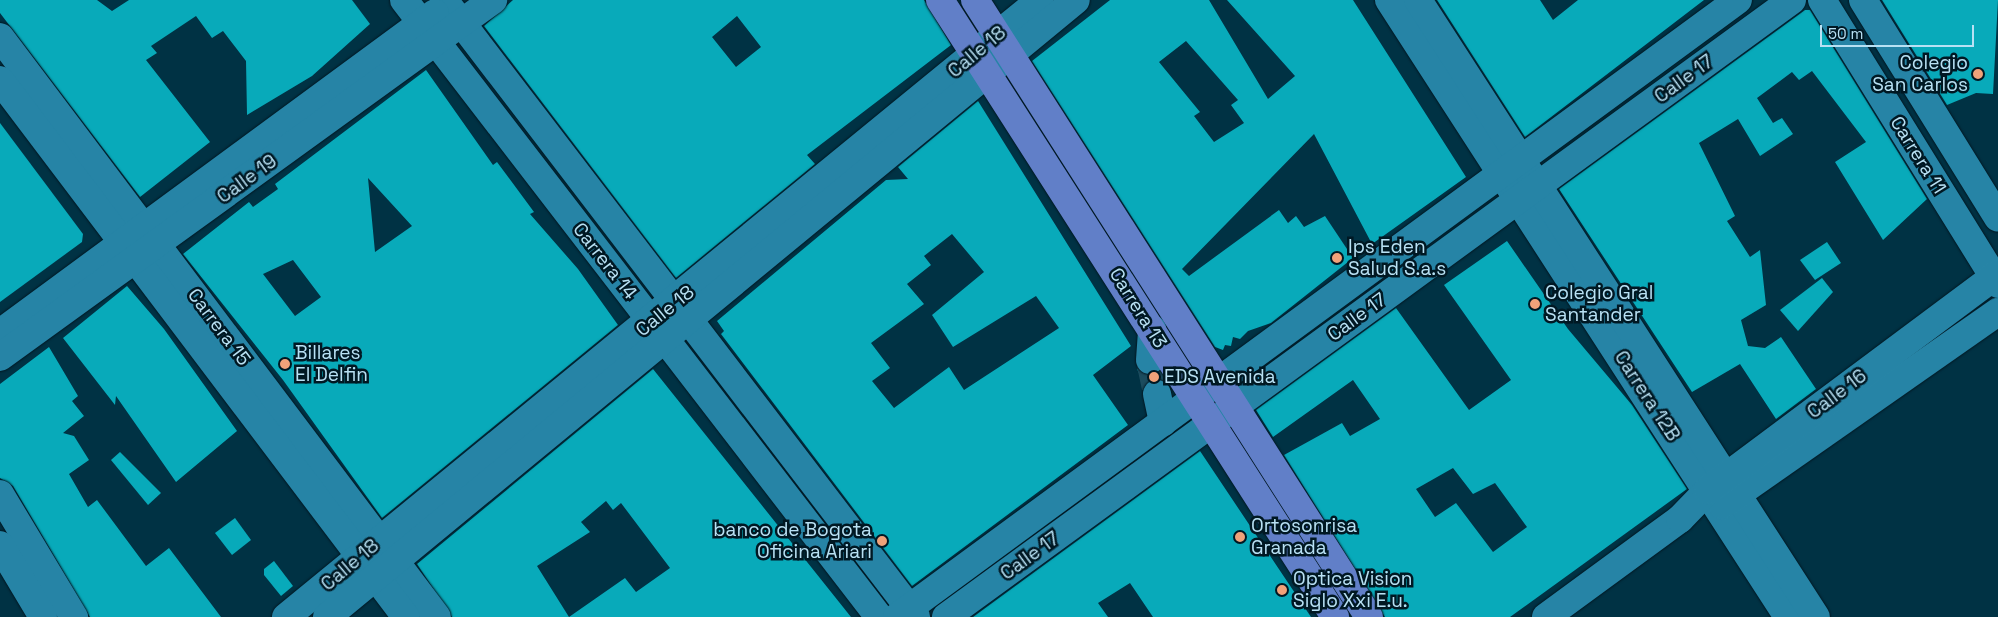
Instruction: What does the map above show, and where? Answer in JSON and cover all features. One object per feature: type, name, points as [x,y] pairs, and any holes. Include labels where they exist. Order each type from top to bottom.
[{"type":"main road","name":"Carrera 13","points":[[940,0],[1335,617]]},
{"type":"main road","name":"Carrera 13","points":[[975,0],[1369,617]]},
{"type":"street","name":"Carrera 14","points":[[404,0],[879,617]]},
{"type":"street","name":"Calle 19","points":[[0,333],[139,243],[428,32],[451,7],[493,0]]},
{"type":"street","name":"Calle 18","points":[[1003,45],[1040,0]]},
{"type":"street","name":"Calle 18","points":[[286,617],[377,558],[658,330],[1003,45],[1076,0]]},
{"type":"street","name":"Carrera 12B","points":[[1389,0],[1511,167],[1540,184],[1723,492],[1788,617]]},
{"type":"street","name":"Carrera 12B","points":[[1418,0],[1511,167],[1519,199],[1723,492],[1816,617]]},
{"type":"street","name":"Calle 17","points":[[908,614],[1194,398],[1738,0]]},
{"type":"street","name":"Calle 17","points":[[946,617],[1792,0]]},
{"type":"street","name":"Carrera 11","points":[[1822,0],[1997,279]]},
{"type":"street","name":"Carrera 11","points":[[1862,0],[1998,218]]},
{"type":"street","name":"Carrera 14","points":[[451,7],[682,310],[908,614]]},
{"type":"street","name":"Carrera 15","points":[[0,37],[40,112],[377,558],[437,617]]},
{"type":"street","name":"Carrera 15","points":[[0,80],[40,112]]},
{"type":"street","points":[[528,161],[552,141]]},
{"type":"street","name":"Calle 19","points":[[0,357],[139,243]]},
{"type":"street","points":[[617,277],[641,257]]},
{"type":"street","name":"Calle 16","points":[[1723,492],[1997,279]]},
{"type":"street","name":"Calle 16","points":[[1546,617],[1680,519],[1998,312]]},
{"type":"street","points":[[1150,360],[1152,329]]},
{"type":"street","points":[[1157,394],[1163,422]]},
{"type":"street","points":[[0,494],[74,617]]},
{"type":"street","points":[[0,545],[43,617]]},
{"type":"street","name":"Calle 18","points":[[327,617],[377,558]]},
{"type":"street","name":"Carrera 15","points":[[377,558],[406,617]]},
{"type":"building","points":[[0,0],[97,0],[112,11],[129,0],[352,0],[370,24],[312,76],[247,115],[246,61],[223,31],[212,38],[196,16],[151,46],[157,53],[146,60],[210,142],[140,197],[0,13]]},
{"type":"building","points":[[513,0],[924,0],[951,45],[807,155],[815,164],[676,278],[484,26]],"holes":[[[737,16],[761,47],[736,67],[712,37]]]},
{"type":"building","points":[[1110,0],[1209,0],[1268,99],[1295,76],[1227,0],[1353,0],[1466,177],[1372,244],[1314,134],[1182,269],[1189,276],[1279,210],[1288,223],[1296,216],[1304,227],[1325,216],[1353,258],[1271,323],[1248,331],[1240,339],[1233,337],[1231,346],[1225,345],[1223,350],[1215,347],[1032,61]],"holes":[[[1186,41],[1238,100],[1231,105],[1244,123],[1214,142],[1194,116],[1200,112],[1159,62]]]},
{"type":"building","points":[[1437,0],[1540,0],[1553,20],[1578,0],[1704,0],[1525,137]]},
{"type":"building","points":[[1882,0],[1998,0],[1993,94],[1976,93],[1947,105]]},
{"type":"building","points":[[1805,10],[1810,10],[1927,199],[1883,240],[1835,162],[1866,142],[1812,71],[1799,80],[1792,72],[1757,98],[1773,123],[1782,118],[1793,134],[1760,156],[1738,119],[1699,143],[1735,216],[1727,221],[1750,257],[1760,250],[1766,305],[1741,320],[1748,346],[1765,348],[1781,337],[1816,389],[1776,419],[1740,364],[1692,392],[1559,189]]},
{"type":"building","points":[[426,70],[493,165],[497,162],[534,212],[530,214],[578,269],[618,325],[382,518],[283,380],[183,254],[249,202],[253,207],[278,189],[275,184]],"holes":[[[368,178],[412,226],[375,252]],[[293,260],[321,297],[295,316],[263,274]]]},
{"type":"building","points":[[978,101],[1131,346],[1093,375],[1128,425],[912,586],[721,334],[724,331],[717,321],[886,180],[908,179],[898,167]],"holes":[[[952,234],[984,272],[932,315],[953,347],[1036,296],[1059,328],[964,390],[949,367],[894,408],[872,381],[890,368],[871,343],[924,304],[907,284],[931,265],[924,256]]]},
{"type":"building","points":[[0,123],[83,234],[82,242],[0,302]]},
{"type":"building","points":[[1507,241],[1568,329],[1632,405],[1687,489],[1510,617],[1385,617],[1284,455],[1342,423],[1350,436],[1380,419],[1353,380],[1273,437],[1256,410],[1396,308],[1469,410],[1511,380],[1444,285]],"holes":[[[1453,468],[1473,494],[1495,483],[1527,527],[1493,552],[1456,503],[1435,517],[1416,489]]]},
{"type":"building","points":[[1827,242],[1841,263],[1815,280],[1800,260]]},
{"type":"building","points":[[1822,278],[1833,292],[1798,331],[1780,310]]},
{"type":"building","points":[[127,286],[164,329],[237,431],[176,482],[116,396],[115,405],[63,338]]},
{"type":"building","points":[[49,347],[78,396],[72,401],[84,416],[63,433],[74,436],[89,460],[69,474],[88,507],[97,500],[146,566],[169,548],[221,617],[90,617],[13,486],[0,478],[0,384]]},
{"type":"building","points":[[653,369],[851,617],[569,617],[452,617],[417,564]],"holes":[[[606,501],[613,510],[621,503],[670,568],[636,592],[625,578],[569,617],[537,566],[590,532],[581,522]]]},
{"type":"building","points":[[1137,369],[1149,376],[1159,372],[1166,382],[1154,379],[1145,385]]},
{"type":"building","points":[[1200,451],[1311,617],[1153,617],[1130,583],[1098,603],[1108,617],[973,617]]},
{"type":"building","points":[[120,452],[161,493],[148,505],[111,460]]},
{"type":"building","points":[[235,518],[251,540],[232,555],[215,533]]},
{"type":"building","points":[[274,561],[293,586],[281,596],[264,575],[264,569]]},
{"type":"tunnel","points":[[1150,360],[1157,394]]},
{"type":"place","name":"Colegio San Carlos","points":[[1978,74]]},
{"type":"place","name":"Ips Eden Salud S.a.s","points":[[1337,258]]},
{"type":"place","name":"Colegio Gral Santander","points":[[1535,304]]},
{"type":"place","name":"Billares El Delfin","points":[[285,364]]},
{"type":"place","name":"EDS Avenida","points":[[1154,377]]},
{"type":"place","name":"Ortosonrisa Granada","points":[[1240,537]]},
{"type":"place","name":"banco de Bogota Oficina Ariari","points":[[882,541]]},
{"type":"place","name":"Optica Vision Siglo Xxi E.u.","points":[[1282,590]]}]
